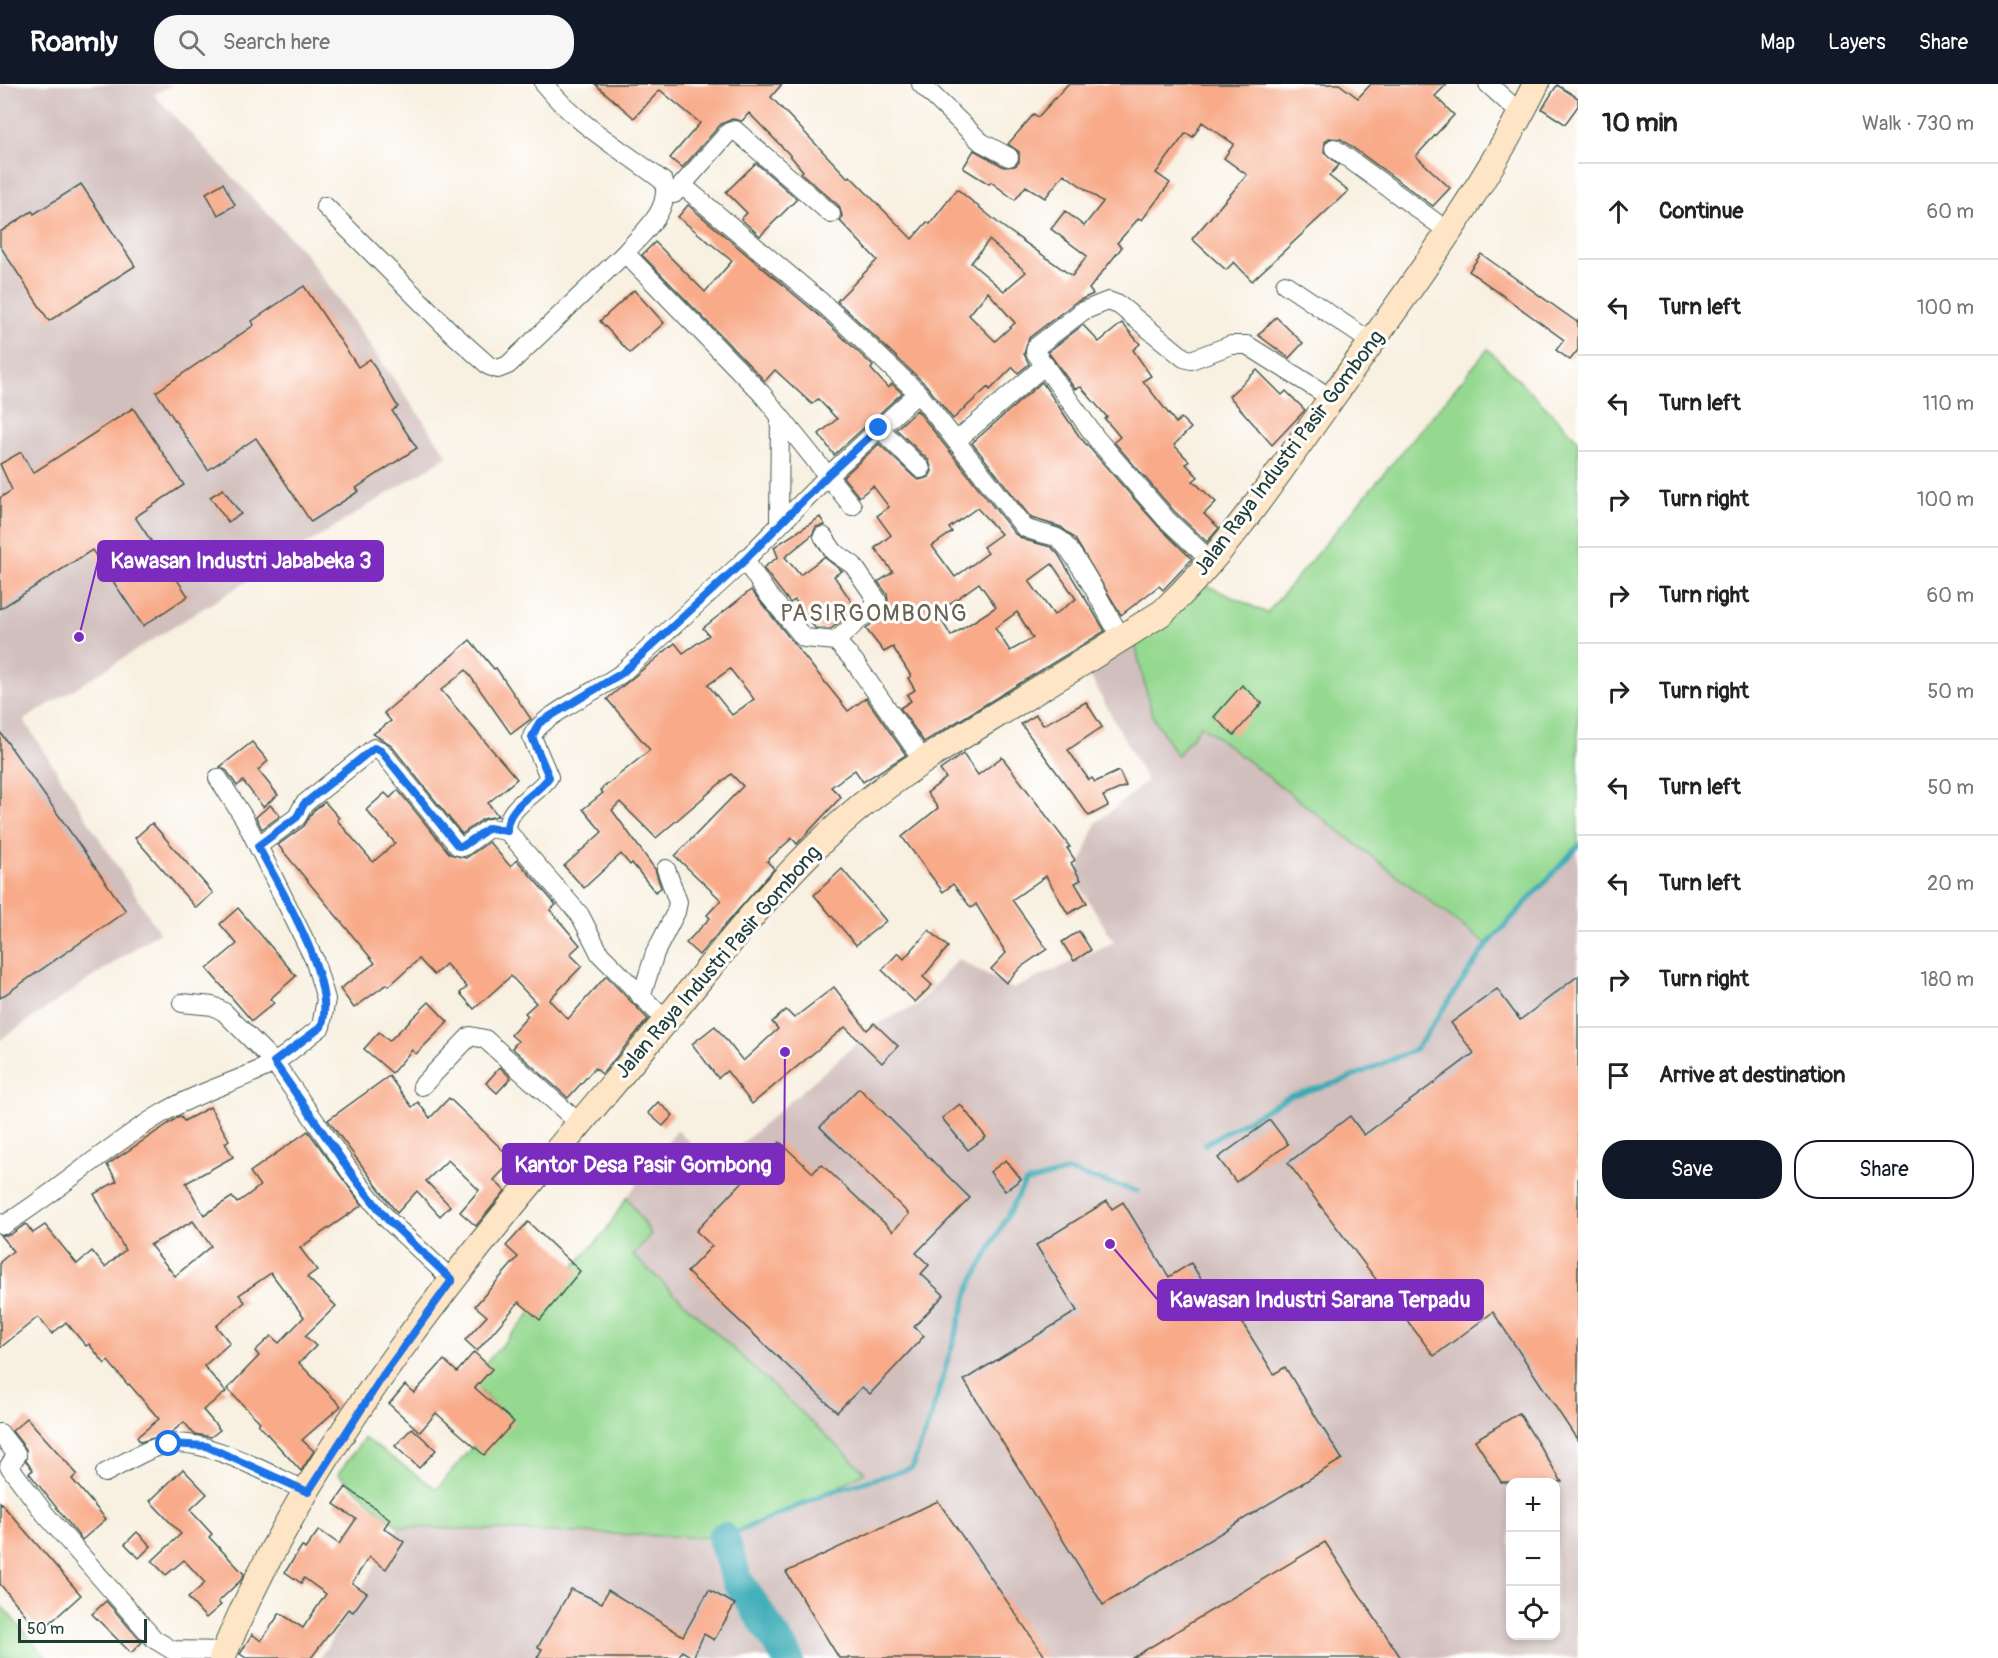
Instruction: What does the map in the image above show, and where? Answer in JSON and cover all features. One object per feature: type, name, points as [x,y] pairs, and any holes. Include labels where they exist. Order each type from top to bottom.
[{"type":"main road","name":"Jalan Raya Industri Pasir Gombong","points":[[223,1655],[268,1560],[308,1492],[384,1374],[452,1280],[666,1021],[809,853],[860,806],[923,760],[1163,612],[1212,562],[1332,398],[1449,232],[1521,114],[1536,84]]},
{"type":"street","points":[[544,84],[580,121],[674,189],[826,306],[918,393],[1024,527],[1033,532],[1057,536],[1069,550],[1122,639]]},
{"type":"street","points":[[921,84],[981,142],[1009,157]]},
{"type":"street","points":[[1488,84],[1521,114]]},
{"type":"street","points":[[325,206],[452,333],[489,366],[498,369],[508,365],[625,253],[662,209],[674,189],[729,132],[735,130],[831,214]]},
{"type":"street","points":[[1334,148],[1449,232]]},
{"type":"street","points":[[625,253],[780,416],[829,474],[852,506]]},
{"type":"street","points":[[1285,284],[1371,342]]},
{"type":"street","points":[[1212,562],[1166,519],[1096,438],[1035,352],[1036,347],[1083,311],[1108,301],[1119,305],[1184,358],[1191,360],[1238,343],[1247,345],[1332,398]]},
{"type":"street","points":[[956,441],[1045,365]]},
{"type":"street","points":[[507,831],[507,821],[514,811],[549,777],[532,737],[539,723],[622,673],[745,560],[829,474],[918,393]]},
{"type":"street","points":[[779,524],[780,416]]},
{"type":"street","points":[[879,428],[921,469]]},
{"type":"street","points":[[823,536],[834,552],[853,565],[877,600],[873,607],[836,641]]},
{"type":"street","points":[[745,560],[766,592],[804,638],[836,641],[854,661],[923,760]]},
{"type":"street","points":[[258,846],[297,817],[304,804],[374,748],[381,751],[458,846],[463,846],[489,828],[507,831],[580,915],[600,954],[666,1021]]},
{"type":"street","points":[[0,1223],[4,1225],[37,1205],[102,1154],[160,1114],[194,1095],[274,1062],[321,1027],[326,999],[314,959],[258,846],[218,778]]},
{"type":"street","points":[[641,997],[655,953],[676,912],[678,902],[666,869]]},
{"type":"street","points":[[182,1003],[213,1006],[224,1012],[274,1062],[356,1180],[387,1219],[452,1280]]},
{"type":"street","points":[[422,1086],[470,1036],[477,1036],[484,1039],[580,1124]]},
{"type":"street","points":[[0,1433],[17,1455],[9,1466],[23,1485],[99,1578],[154,1639],[172,1650],[223,1655]]},
{"type":"street","points":[[105,1473],[169,1444],[206,1446],[308,1492]]},
{"type":"shaded area","points":[[0,84],[173,84],[154,95],[304,252],[448,456],[24,720],[159,932],[0,1040]]},
{"type":"shaded area","points":[[1134,640],[1152,715],[1177,756],[1201,725],[1486,945],[1578,846],[1578,1658],[320,1658],[399,1527],[723,1538],[864,1472],[633,1255],[651,1234],[627,1197],[677,1130],[715,1167],[881,1022],[917,1005],[958,959],[1013,989],[1114,942],[1075,879],[1096,823],[1147,781],[1089,674]]},
{"type":"green space","points":[[1488,349],[1578,440],[1578,846],[1487,945],[1201,725],[1177,756],[1152,715],[1134,640],[1206,585],[1267,613]]},
{"type":"green space","points":[[627,1197],[651,1234],[633,1255],[865,1472],[810,1503],[723,1538],[399,1527],[338,1474],[364,1438],[437,1489],[501,1412],[470,1380],[605,1232]]},
{"type":"green space","points":[[0,1604],[47,1658],[0,1658]]},
{"type":"building","points":[[595,84],[782,84],[771,97],[848,178],[850,176],[912,239],[927,222],[930,224],[957,189],[1002,226],[1072,276],[1087,256],[1051,229],[1065,211],[1084,226],[1103,202],[1064,174],[1045,198],[1026,186],[1015,200],[991,182],[989,184],[963,168],[974,150],[1004,167],[1015,166],[1019,162],[1019,152],[1008,144],[1034,114],[1038,117],[1068,84],[1339,84],[1358,98],[1371,84],[1447,84],[1435,96],[1454,115],[1416,156],[1450,188],[1433,206],[1341,139],[1329,138],[1325,142],[1324,152],[1339,165],[1329,176],[1348,191],[1252,281],[1234,262],[1226,270],[1192,239],[1247,175],[1224,158],[1234,144],[1202,122],[1193,137],[1186,133],[1156,173],[1170,183],[1142,220],[1139,218],[1117,243],[1122,247],[1089,289],[1093,294],[1076,302],[1029,338],[1024,354],[1029,364],[1018,373],[1013,367],[990,390],[988,387],[953,419],[926,385],[837,301],[877,260],[840,221],[842,216],[839,206],[801,173],[803,171],[788,153],[749,113],[742,121],[732,119],[721,124],[682,168],[670,158],[700,123],[660,90],[634,118]],"holes":[[[989,240],[1026,272],[1004,291],[971,263]],[[988,292],[1015,323],[995,341],[969,315]]]},
{"type":"building","points":[[1557,85],[1578,98],[1578,106],[1565,124],[1542,109]]},
{"type":"building","points":[[756,163],[797,199],[760,236],[741,219],[747,213],[726,192]]},
{"type":"building","points":[[223,183],[235,205],[218,215],[206,193]]},
{"type":"building","points":[[81,184],[135,266],[49,321],[0,246],[0,232],[32,211],[34,214]]},
{"type":"building","points":[[688,205],[821,317],[873,366],[871,369],[888,388],[892,384],[902,393],[834,455],[819,434],[837,419],[818,399],[812,404],[775,370],[765,381],[642,255],[655,242],[705,292],[732,261],[678,217]]},
{"type":"building","points":[[1481,254],[1577,322],[1578,320],[1578,350],[1570,360],[1556,350],[1564,340],[1469,271]]},
{"type":"building","points":[[304,286],[358,367],[370,359],[398,407],[392,411],[417,448],[356,488],[359,491],[311,522],[256,438],[208,470],[156,392],[254,325],[252,321]]},
{"type":"building","points":[[634,290],[664,323],[630,353],[600,321]]},
{"type":"building","points":[[1276,317],[1303,343],[1289,358],[1258,335]]},
{"type":"building","points":[[1122,323],[1140,344],[1133,350],[1151,376],[1143,381],[1176,423],[1181,418],[1191,428],[1174,445],[1189,461],[1186,464],[1198,477],[1193,481],[1216,502],[1204,514],[1219,528],[1207,542],[1174,511],[1114,442],[1120,437],[1105,419],[1107,417],[1081,387],[1075,389],[1048,352],[1083,325],[1099,342]]},
{"type":"building","points":[[1257,370],[1282,395],[1286,391],[1305,410],[1272,445],[1229,396]]},
{"type":"building","points":[[1042,382],[1079,436],[1158,526],[1192,559],[1163,590],[1159,586],[1121,615],[1075,539],[1061,527],[1031,518],[972,443]]},
{"type":"building","points":[[133,408],[184,485],[135,517],[188,596],[143,626],[92,550],[0,609],[0,498],[12,490],[0,464],[21,452],[33,473]]},
{"type":"building","points":[[917,410],[1015,534],[1025,540],[1051,547],[1058,554],[1105,631],[924,742],[900,708],[911,701],[907,695],[915,690],[908,678],[911,676],[893,647],[884,652],[866,629],[889,607],[887,594],[878,582],[893,572],[875,548],[891,535],[877,516],[889,507],[873,486],[859,497],[843,477],[879,444],[914,477],[919,480],[929,477],[932,471],[929,461],[896,429]],"holes":[[[977,508],[1001,534],[983,547],[988,553],[955,577],[932,546],[952,532],[949,528]],[[1052,564],[1076,599],[1054,615],[1029,581]],[[979,583],[996,607],[951,636],[937,613]],[[1017,612],[1033,638],[1010,651],[995,628]]]},
{"type":"building","points":[[223,489],[241,514],[228,522],[210,497]]},
{"type":"building","points":[[820,517],[825,525],[816,527],[812,535],[785,557],[800,575],[824,557],[842,571],[834,576],[856,608],[831,629],[815,628],[795,600],[790,603],[763,568],[778,557],[774,547]]},
{"type":"building","points":[[751,590],[848,711],[866,698],[906,755],[863,782],[855,770],[831,787],[841,797],[797,844],[792,838],[767,861],[774,869],[699,955],[686,943],[710,918],[707,915],[721,900],[675,856],[743,786],[731,774],[656,838],[620,802],[612,810],[655,869],[661,888],[655,892],[632,863],[630,865],[621,854],[584,888],[564,866],[602,832],[583,809],[603,793],[600,790],[650,750],[607,699],[675,643],[683,653],[709,635],[703,628]],"holes":[[[730,669],[754,699],[732,715],[708,685]]]},
{"type":"building","points":[[470,640],[494,669],[496,668],[531,719],[511,734],[466,670],[441,690],[517,779],[488,803],[498,816],[483,819],[462,834],[390,744],[373,734],[391,721],[384,713]]},
{"type":"building","points":[[1242,685],[1262,703],[1234,735],[1214,717]]},
{"type":"building","points":[[1086,702],[1102,727],[1068,750],[1089,780],[1092,778],[1095,782],[1119,771],[1126,786],[1103,796],[1108,806],[1089,816],[1021,724],[1036,715],[1043,725]]},
{"type":"building","points":[[0,732],[126,911],[0,998]]},
{"type":"building","points":[[252,742],[268,761],[258,770],[278,795],[263,807],[243,781],[237,786],[227,771],[220,767]]},
{"type":"building","points":[[963,754],[978,775],[1002,757],[1070,847],[1067,848],[1075,860],[1071,863],[1081,880],[1075,883],[1087,903],[1068,914],[1046,876],[1012,900],[1047,949],[1021,967],[1006,983],[991,969],[1006,953],[976,904],[971,908],[953,884],[943,892],[902,837],[938,808],[927,793],[946,778],[940,770]]},
{"type":"building","points":[[398,790],[450,854],[466,858],[489,842],[510,866],[517,860],[556,905],[550,910],[580,945],[570,954],[582,966],[549,1000],[568,1019],[606,976],[648,1019],[602,1074],[595,1068],[568,1098],[512,1048],[518,1041],[511,1035],[528,1016],[525,1013],[536,1003],[511,976],[474,1009],[460,993],[467,987],[446,964],[434,975],[419,959],[389,986],[387,984],[354,1008],[340,989],[375,963],[278,845],[304,826],[313,811],[325,802],[339,818],[337,820],[373,862],[395,843],[366,810],[385,793],[390,798]]},
{"type":"building","points":[[270,805],[280,816],[262,829],[256,817]]},
{"type":"building","points":[[152,823],[213,893],[196,908],[135,838]]},
{"type":"building","points":[[842,869],[886,921],[856,945],[814,895]]},
{"type":"building","points":[[238,908],[296,976],[270,999],[274,1003],[252,1021],[207,969],[237,944],[220,924]]},
{"type":"building","points":[[929,930],[948,947],[923,977],[932,985],[915,1002],[882,970],[898,953],[904,959]]},
{"type":"building","points":[[1079,931],[1091,950],[1074,961],[1062,942]]},
{"type":"building","points":[[1578,976],[1578,1441],[1493,1312],[1434,1356],[1288,1163],[1350,1116],[1364,1135],[1474,1053],[1451,1023],[1497,989],[1520,1020]]},
{"type":"building","points":[[834,987],[867,1030],[874,1023],[898,1046],[882,1063],[845,1027],[752,1104],[727,1071],[718,1078],[692,1044],[715,1026],[743,1061],[778,1029],[772,1022],[786,1010],[794,1018]]},
{"type":"building","points":[[429,1002],[448,1022],[416,1054],[412,1050],[392,1073],[364,1049],[379,1032],[389,1041]]},
{"type":"building","points":[[500,1067],[511,1078],[497,1093],[486,1083]]},
{"type":"building","points":[[389,1076],[412,1107],[418,1102],[430,1118],[449,1098],[513,1160],[494,1180],[505,1191],[476,1226],[460,1212],[479,1190],[448,1160],[426,1181],[450,1206],[440,1216],[417,1191],[397,1213],[328,1120]]},
{"type":"building","points":[[859,1088],[970,1198],[916,1253],[929,1265],[921,1274],[944,1295],[914,1327],[924,1336],[870,1394],[862,1387],[837,1412],[687,1272],[712,1246],[696,1231],[780,1142],[813,1173],[821,1164],[893,1231],[909,1214],[820,1127]]},
{"type":"building","points":[[658,1102],[673,1115],[663,1126],[648,1113]]},
{"type":"building","points":[[960,1104],[986,1137],[968,1150],[942,1118]]},
{"type":"building","points":[[210,1107],[229,1140],[225,1143],[233,1157],[186,1183],[204,1215],[232,1197],[237,1203],[260,1186],[250,1172],[308,1131],[362,1205],[300,1248],[317,1270],[307,1277],[336,1306],[305,1336],[316,1346],[299,1363],[341,1406],[302,1440],[314,1451],[301,1471],[258,1424],[260,1422],[227,1389],[259,1356],[255,1351],[271,1336],[279,1343],[304,1317],[271,1273],[239,1295],[245,1302],[216,1326],[230,1343],[204,1366],[226,1392],[203,1410],[220,1430],[211,1437],[194,1434],[184,1422],[171,1433],[140,1442],[137,1437],[159,1419],[108,1361],[105,1364],[89,1344],[86,1346],[66,1322],[52,1334],[38,1317],[0,1348],[0,1262],[13,1251],[0,1235],[10,1235],[26,1224],[33,1233],[45,1225],[77,1264],[92,1251],[105,1267],[125,1250],[94,1194],[117,1181],[107,1165],[180,1116],[184,1121]],"holes":[[[193,1221],[211,1246],[175,1276],[150,1245]]]},
{"type":"building","points":[[1270,1120],[1288,1144],[1236,1182],[1218,1158]]},
{"type":"building","points":[[1006,1160],[1021,1179],[1005,1191],[990,1172]]},
{"type":"building","points":[[1107,1201],[1112,1209],[1123,1202],[1169,1277],[1191,1263],[1223,1314],[1233,1308],[1274,1374],[1285,1367],[1342,1459],[1103,1605],[964,1380],[1077,1311],[1036,1245]]},
{"type":"building","points":[[528,1222],[580,1271],[540,1320],[519,1302],[477,1351],[465,1340],[487,1316],[475,1306],[518,1257],[506,1246]]},
{"type":"building","points":[[474,1352],[492,1369],[475,1388],[514,1422],[484,1455],[436,1413],[420,1432],[389,1404],[405,1385],[414,1393],[444,1360],[457,1372]]},
{"type":"building","points":[[1519,1413],[1560,1478],[1506,1478],[1506,1482],[1501,1482],[1475,1440]]},
{"type":"building","points":[[27,1418],[77,1474],[72,1479],[106,1519],[82,1540],[29,1473],[33,1470],[26,1461],[26,1449],[12,1431]]},
{"type":"building","points":[[412,1428],[436,1450],[419,1468],[395,1446]]},
{"type":"building","points":[[183,1469],[207,1494],[190,1510],[212,1534],[209,1537],[244,1574],[241,1580],[218,1602],[221,1605],[206,1618],[188,1598],[205,1583],[184,1560],[166,1575],[152,1561],[181,1534],[150,1501]]},
{"type":"building","points":[[346,1487],[390,1519],[384,1528],[404,1542],[386,1569],[369,1557],[352,1583],[367,1593],[353,1612],[348,1609],[311,1658],[246,1658],[240,1654],[252,1634],[261,1641],[280,1613],[303,1628],[326,1594],[304,1578],[301,1583],[285,1572],[302,1546],[305,1549],[319,1530],[339,1544],[356,1519],[334,1504]]},
{"type":"building","points":[[938,1501],[1046,1658],[839,1658],[786,1572]]},
{"type":"building","points":[[0,1502],[81,1595],[40,1632],[0,1584]]},
{"type":"building","points":[[137,1532],[151,1546],[139,1558],[125,1544]]},
{"type":"building","points":[[1325,1542],[1401,1658],[1132,1658]]},
{"type":"building","points":[[571,1589],[602,1603],[608,1590],[683,1636],[709,1590],[735,1604],[714,1640],[704,1634],[693,1658],[682,1651],[678,1658],[537,1658],[542,1649],[538,1647]]},
{"type":"building","points":[[106,1601],[142,1642],[131,1653],[92,1614]]},
{"type":"waterway","points":[[1205,1144],[1290,1096],[1342,1081],[1416,1049],[1487,945],[1578,846]]},
{"type":"waterway","points":[[723,1538],[830,1492],[912,1468],[930,1420],[970,1286],[1025,1183],[1068,1171],[1137,1191]]},
{"type":"waterway","points":[[723,1538],[737,1580],[788,1658]]},
{"type":"place","name":"Kawasan Industri Jababeka 3","points":[[79,637]]},
{"type":"place","name":"Kantor Desa Pasir Gombong","points":[[785,1052]]},
{"type":"place","name":"Kawasan Industri Sarana Terpadu","points":[[1110,1244]]},
{"type":"district","name":"PASIRGOMBONG","points":[[874,613]]},
{"type":"route","points":[[169,1444],[206,1446],[308,1492],[384,1374],[452,1280],[387,1219],[356,1180],[274,1062],[321,1027],[326,1011],[326,999],[314,959],[258,846],[297,817],[304,804],[374,748],[381,751],[458,846],[463,846],[489,828],[507,831],[507,821],[514,811],[549,777],[532,737],[539,723],[604,687],[622,673],[745,560],[829,474],[879,428]]}]
